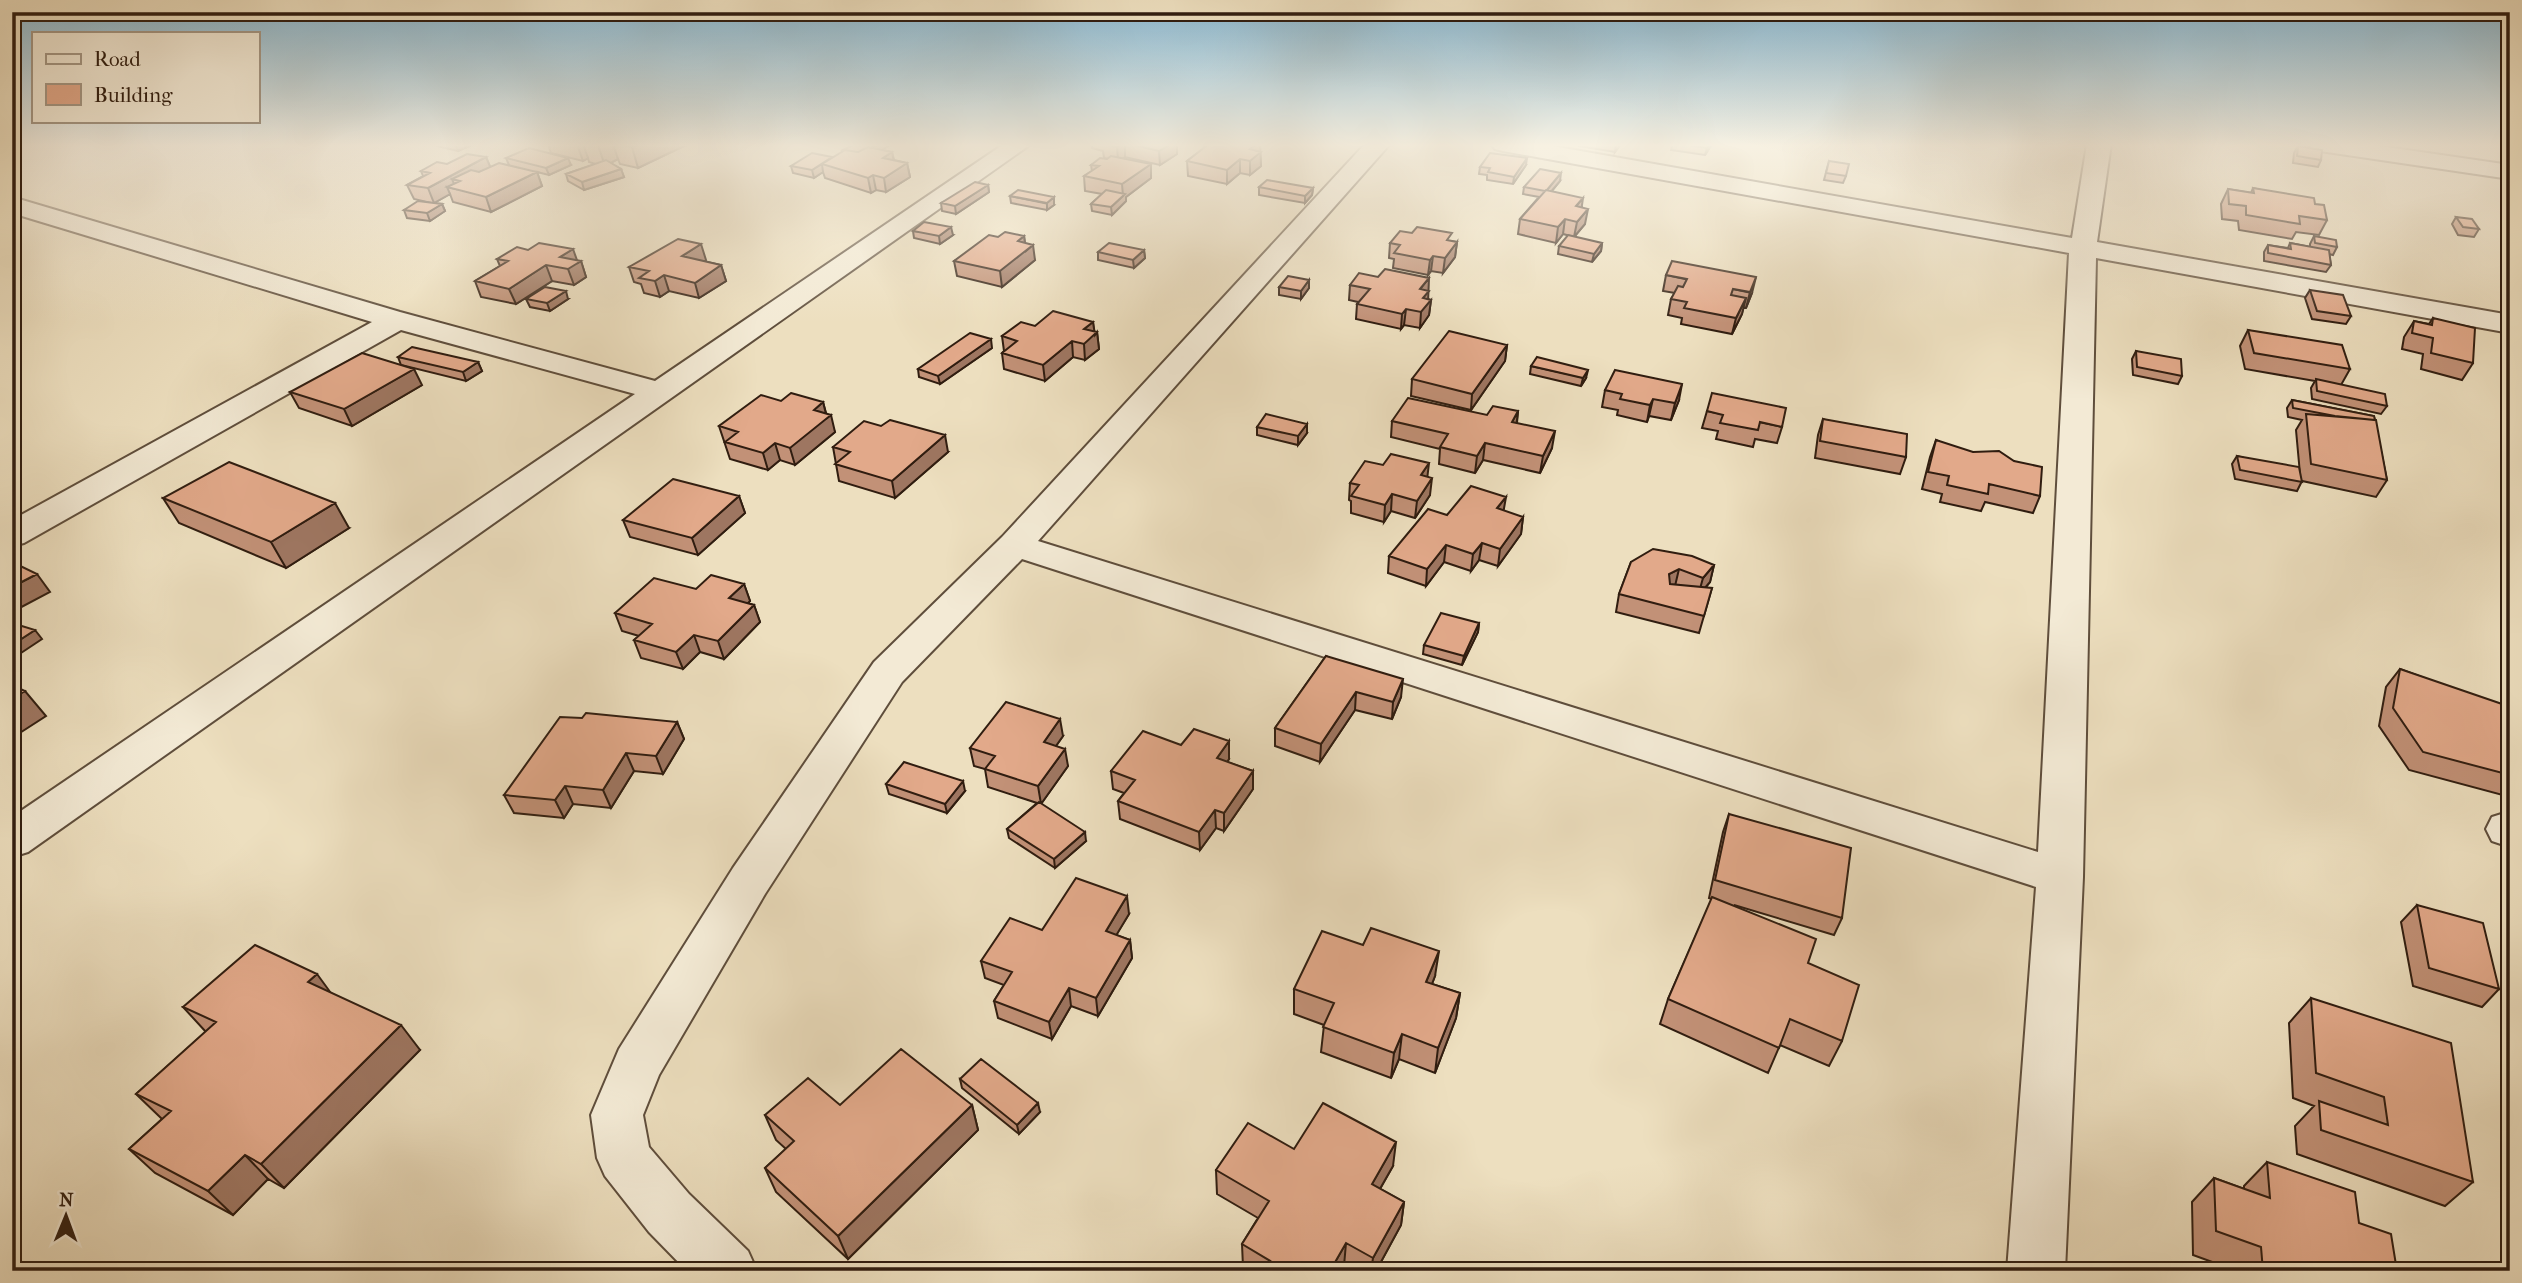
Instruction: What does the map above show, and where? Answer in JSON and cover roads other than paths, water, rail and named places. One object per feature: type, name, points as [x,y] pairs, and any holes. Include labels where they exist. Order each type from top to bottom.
[{"type":"street","points":[[12,840],[662,392],[924,204]]},
{"type":"street","points":[[728,1271],[669,1213],[624,1158],[617,1115],[637,1065],[749,881],[888,672],[1015,545],[1324,204]]},
{"type":"street","points":[[1834,204],[2510,324]]},
{"type":"street","points":[[2036,1271],[2060,877],[2082,249],[2089,204]]},
{"type":"street","points":[[12,205],[397,320],[662,392]]},
{"type":"street","points":[[12,535],[397,320]]},
{"type":"street","points":[[1015,545],[2060,877]]}]
